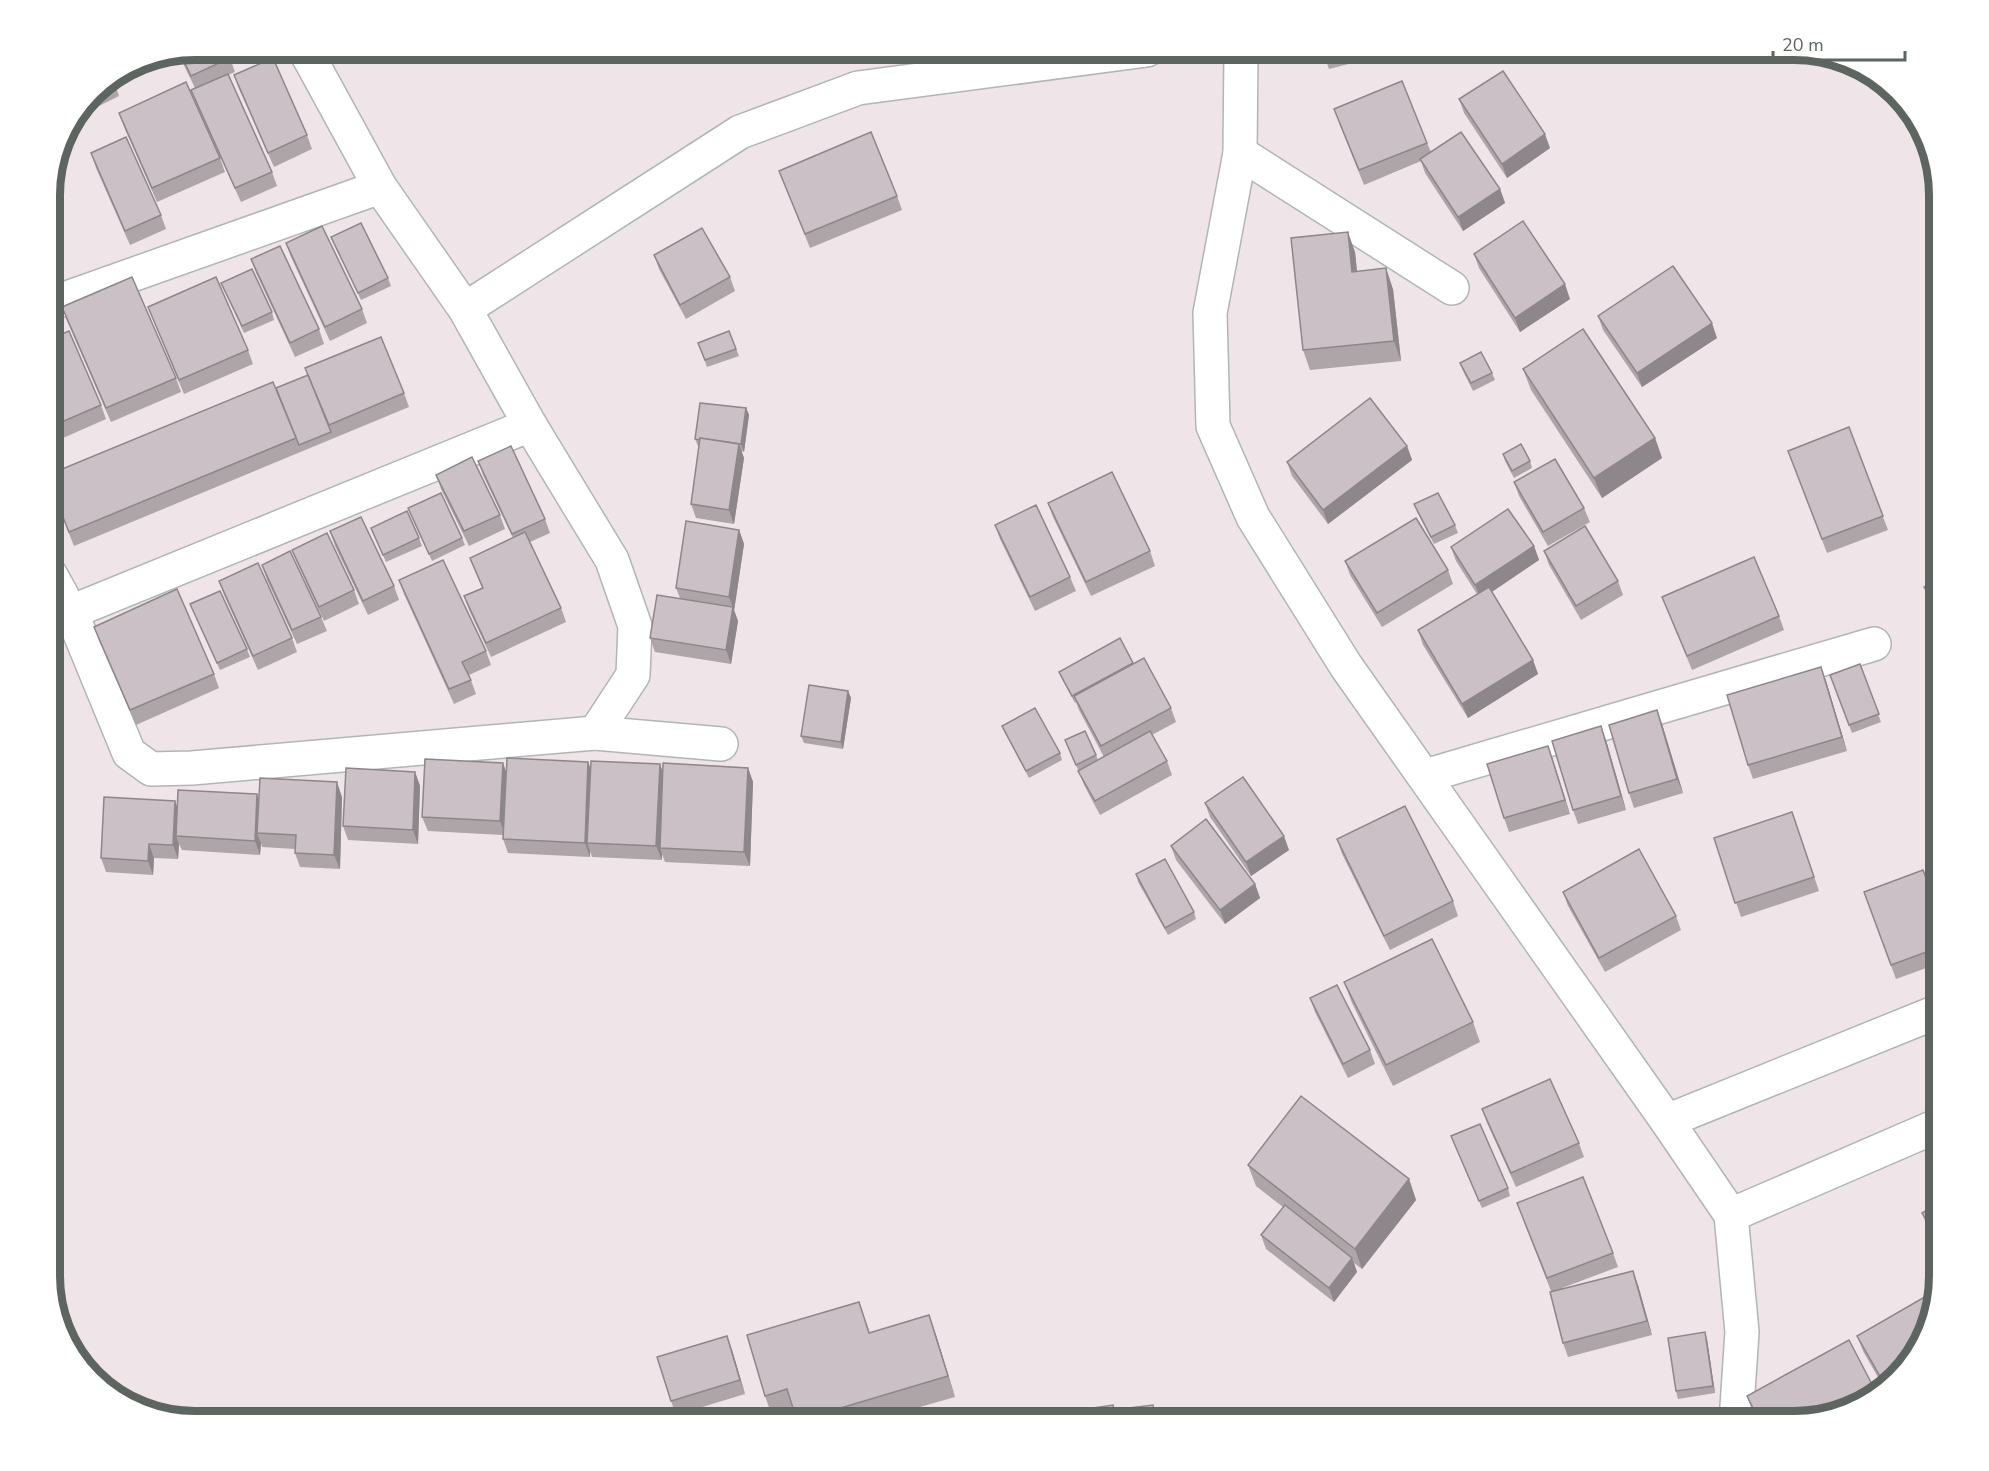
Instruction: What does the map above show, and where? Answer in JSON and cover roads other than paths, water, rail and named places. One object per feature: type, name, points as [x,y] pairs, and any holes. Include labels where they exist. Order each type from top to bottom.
[{"type":"street","points":[[310,60],[380,187],[465,309],[530,425],[612,560],[635,626],[633,675],[595,733]]},
{"type":"street","points":[[465,309],[740,132],[858,88],[1072,60]]},
{"type":"street","points":[[1241,60],[1240,153],[1210,314],[1213,426],[1253,517],[1347,666],[1731,1215],[1742,1332],[1737,1411]]},
{"type":"street","points":[[1240,153],[1452,288]]},
{"type":"street","points":[[60,300],[380,187]]},
{"type":"street","points":[[71,612],[530,425]]},
{"type":"street","points":[[60,592],[71,612],[129,753],[151,769],[192,768],[595,733],[721,744]]},
{"type":"street","points":[[1425,776],[1874,644]]},
{"type":"street","points":[[1667,1121],[1929,1015]]},
{"type":"street","points":[[1731,1215],[1929,1130]]}]
